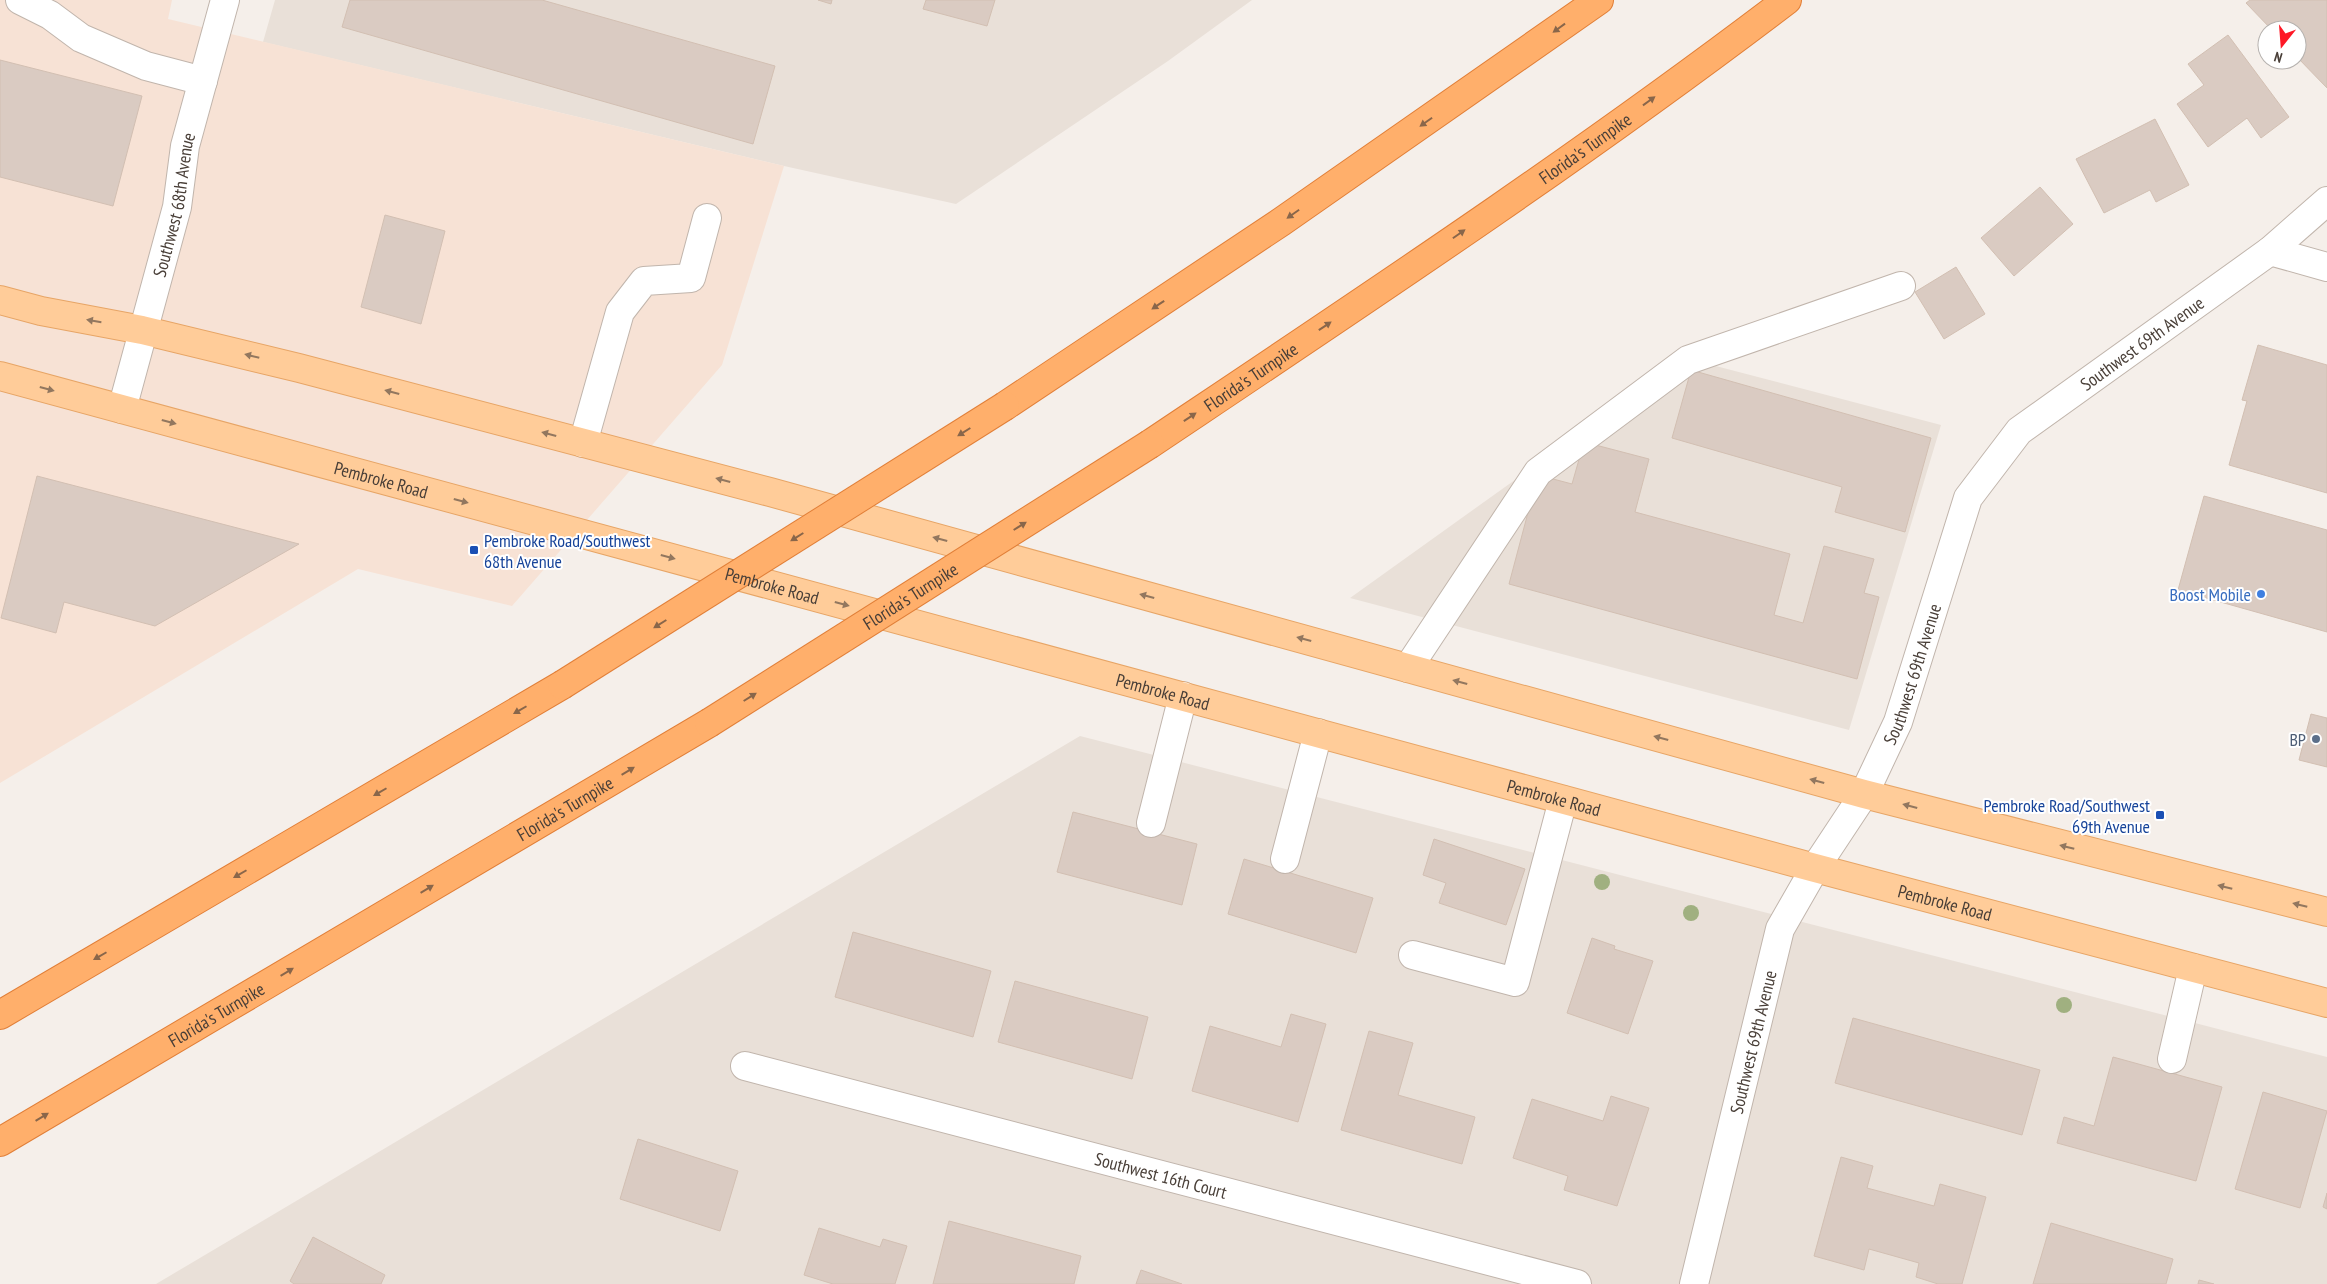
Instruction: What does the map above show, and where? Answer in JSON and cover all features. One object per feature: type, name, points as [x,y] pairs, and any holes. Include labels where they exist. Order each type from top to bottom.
[{"type":"highway","points":[[0,1015],[562,685],[1005,406],[1281,222],[1599,0]]},
{"type":"highway","name":"Florida's Turnpike","points":[[0,1142],[709,723],[1150,444],[1368,298],[1579,151],[1787,0]]},
{"type":"main road","points":[[0,300],[41,311],[142,330],[252,356],[770,492],[1864,794],[2327,912]]},
{"type":"main road","name":"Pembroke Road","points":[[0,376],[1815,868],[2327,1003]]},
{"type":"street","points":[[20,0],[50,15],[81,38],[146,66],[202,81]]},
{"type":"street","name":"Southwest 68th Avenue","points":[[122,409],[177,207],[185,146],[226,0]]},
{"type":"street","name":"Southwest 69th Avenue","points":[[1694,1284],[1780,929],[1815,868],[1864,794],[1898,722],[1968,498],[2019,431],[2270,251],[2327,201]]},
{"type":"street","points":[[583,443],[620,312],[644,281],[691,278],[707,218]]},
{"type":"street","points":[[2270,251],[2327,267]]},
{"type":"street","points":[[1408,668],[1538,472],[1688,360],[1901,286]]},
{"type":"street","points":[[1151,823],[1183,696]]},
{"type":"street","points":[[1285,858],[1318,734]]},
{"type":"street","points":[[1413,955],[1515,982],[1563,800]]},
{"type":"street","points":[[2172,1059],[2193,968]]},
{"type":"street","name":"Southwest 16th Court","points":[[746,1066],[1577,1284]]},
{"type":"shaded area","points":[[0,0],[172,0],[168,19],[784,166],[722,365],[512,606],[358,569],[0,783]]},
{"type":"shaded area","points":[[275,0],[1252,0],[1168,61],[956,204],[784,166],[263,42]]},
{"type":"shaded area","points":[[1685,358],[1941,425],[1849,730],[1350,598]]},
{"type":"shaded area","points":[[1080,736],[2327,1057],[2327,1284],[156,1284]]},
{"type":"building","points":[[350,0],[542,0],[775,66],[753,144],[342,27]]},
{"type":"building","points":[[818,0],[832,0],[831,4]]},
{"type":"building","points":[[926,0],[995,0],[987,26],[923,9]]},
{"type":"building","points":[[2250,0],[2327,0],[2327,88],[2307,67],[2307,20],[2262,20],[2246,3]]},
{"type":"building","points":[[2228,35],[2289,117],[2261,138],[2247,118],[2208,147],[2177,104],[2204,85],[2188,64]]},
{"type":"building","points":[[0,60],[142,96],[113,206],[0,177]]},
{"type":"building","points":[[2155,119],[2189,185],[2156,202],[2150,190],[2104,213],[2076,159]]},
{"type":"building","points":[[2040,187],[2073,224],[2014,276],[1981,238]]},
{"type":"building","points":[[385,215],[445,231],[421,324],[361,307]]},
{"type":"building","points":[[1956,267],[1985,314],[1944,339],[1915,292]]},
{"type":"building","points":[[2258,345],[2327,365],[2327,493],[2229,465],[2247,401],[2242,400]]},
{"type":"building","points":[[1691,370],[1931,438],[1905,532],[1835,512],[1842,487],[1672,438]]},
{"type":"building","points":[[1584,442],[1649,459],[1635,512],[1790,554],[1774,615],[1803,623],[1824,546],[1874,559],[1864,593],[1879,597],[1857,679],[1509,584],[1538,475],[1572,484]]},
{"type":"building","points":[[37,476],[299,544],[155,626],[64,602],[56,633],[1,618]]},
{"type":"building","points":[[2204,496],[2327,530],[2327,632],[2178,590]]},
{"type":"building","name":"BP","points":[[2311,714],[2327,718],[2327,767],[2299,760]]},
{"type":"building","points":[[1073,812],[1197,844],[1182,905],[1057,872]]},
{"type":"building","points":[[1434,839],[1525,869],[1506,925],[1439,903],[1446,883],[1423,875]]},
{"type":"building","points":[[1244,859],[1373,898],[1356,953],[1228,914]]},
{"type":"building","points":[[853,932],[991,971],[973,1037],[835,997]]},
{"type":"building","points":[[1592,938],[1615,946],[1614,949],[1653,961],[1628,1034],[1567,1013]]},
{"type":"building","points":[[1015,981],[1148,1017],[1132,1079],[998,1042]]},
{"type":"building","points":[[1291,1014],[1326,1024],[1298,1122],[1192,1091],[1210,1026],[1281,1047]]},
{"type":"building","points":[[1853,1018],[2040,1070],[2022,1135],[1835,1083]]},
{"type":"building","points":[[1369,1031],[1413,1043],[1398,1095],[1475,1117],[1462,1164],[1341,1130]]},
{"type":"building","points":[[2113,1057],[2222,1087],[2196,1181],[2057,1143],[2064,1117],[2094,1126]]},
{"type":"building","points":[[2263,1092],[2327,1111],[2300,1208],[2235,1189]]},
{"type":"building","points":[[1611,1096],[1649,1108],[1617,1206],[1564,1190],[1568,1176],[1513,1158],[1532,1099],[1603,1121]]},
{"type":"building","points":[[638,1139],[738,1171],[720,1231],[620,1199]]},
{"type":"building","points":[[1841,1157],[1873,1166],[1867,1188],[1934,1206],[1940,1184],[1986,1197],[1962,1284],[1938,1284],[1916,1277],[1919,1263],[1869,1249],[1864,1270],[1814,1256]]},
{"type":"building","points":[[2327,1193],[2327,1209],[2323,1207]]},
{"type":"building","points":[[949,1221],[1081,1256],[1074,1284],[933,1284]]},
{"type":"building","points":[[2051,1223],[2173,1259],[2166,1284],[2033,1284]]},
{"type":"building","points":[[819,1228],[880,1247],[883,1239],[907,1246],[895,1284],[833,1284],[804,1275]]},
{"type":"building","points":[[313,1237],[385,1275],[381,1284],[294,1284],[290,1281]]},
{"type":"building","points":[[1141,1270],[1182,1284],[1136,1284]]},
{"type":"building","points":[[2199,1280],[2214,1284],[2198,1284]]},
{"type":"place","name":"Pembroke Road/Southwest 68th Avenue","points":[[474,550]]},
{"type":"place","name":"Boost Mobile","points":[[2261,594]]},
{"type":"place","name":"BP","points":[[2316,739]]},
{"type":"place","name":"Pembroke Road/Southwest 69th Avenue","points":[[2160,815]]}]
